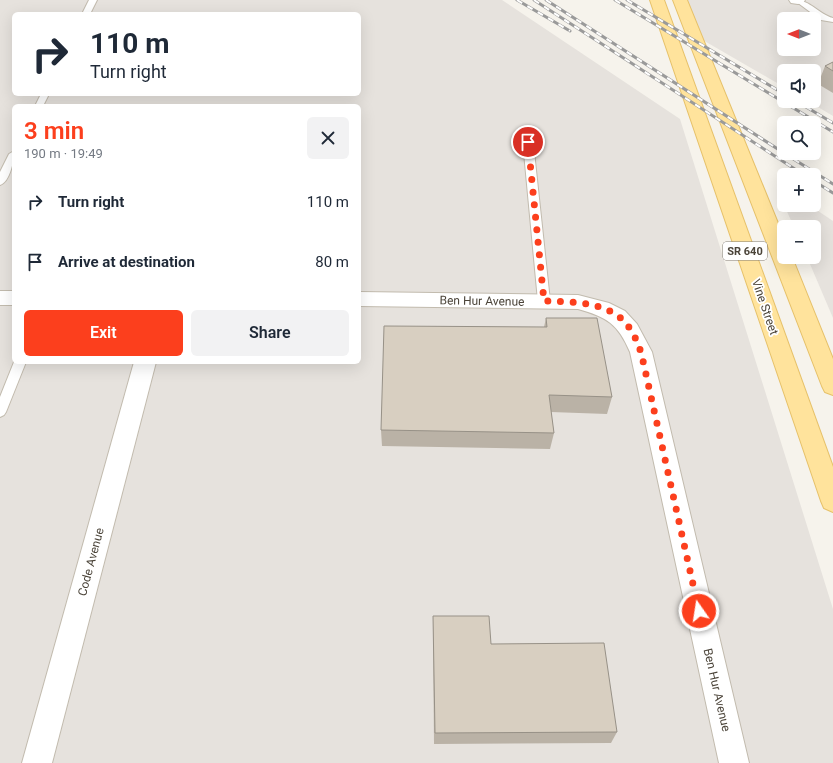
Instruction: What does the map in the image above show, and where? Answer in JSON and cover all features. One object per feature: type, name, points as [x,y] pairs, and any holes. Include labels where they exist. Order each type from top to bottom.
[{"type":"main road","name":"Vine Street","points":[[657,0],[833,501]]},
{"type":"main road","name":"SR 640","points":[[680,0],[833,386]]},
{"type":"street","points":[[0,298],[12,298]]},
{"type":"street","name":"Ben Hur Avenue","points":[[361,299],[578,302],[601,308],[618,316],[632,331],[641,352],[734,763]]},
{"type":"street","name":"Code Avenue","points":[[37,763],[144,364]]},
{"type":"lane","points":[[87,12],[93,0]]},
{"type":"lane","points":[[798,0],[824,18],[833,20]]},
{"type":"lane","points":[[528,142],[544,301]]},
{"type":"lane","points":[[0,182],[12,158]]},
{"type":"lane","points":[[0,412],[19,364]]},
{"type":"shaded area","points":[[0,0],[502,0],[680,119],[833,609],[833,763],[0,763]]},
{"type":"shaded area","points":[[686,0],[833,0],[833,116],[820,108],[821,108],[821,64],[777,64],[777,83],[701,39]]},
{"type":"shaded area","points":[[787,212],[820,212],[833,221],[833,318],[810,264],[821,264],[821,220],[791,220]]},
{"type":"building","points":[[833,62],[833,71],[825,66]]},
{"type":"building","points":[[546,318],[597,318],[612,397],[549,395],[554,433],[381,430],[384,326],[547,327]]},
{"type":"building","points":[[433,616],[489,616],[491,644],[604,643],[617,732],[435,733]]},
{"type":"railway","points":[[517,0],[570,31]]},
{"type":"railway","points":[[534,0],[793,168]]},
{"type":"railway","points":[[546,0],[833,184]]},
{"type":"railway","points":[[615,0],[833,132]]},
{"type":"railway","points":[[627,0],[777,90]]},
{"type":"railway","points":[[808,108],[833,123]]},
{"type":"railway","points":[[821,185],[833,193]]},
{"type":"route","points":[[528,142],[544,301],[578,302],[601,308],[618,316],[632,331],[641,352],[699,611]]}]
